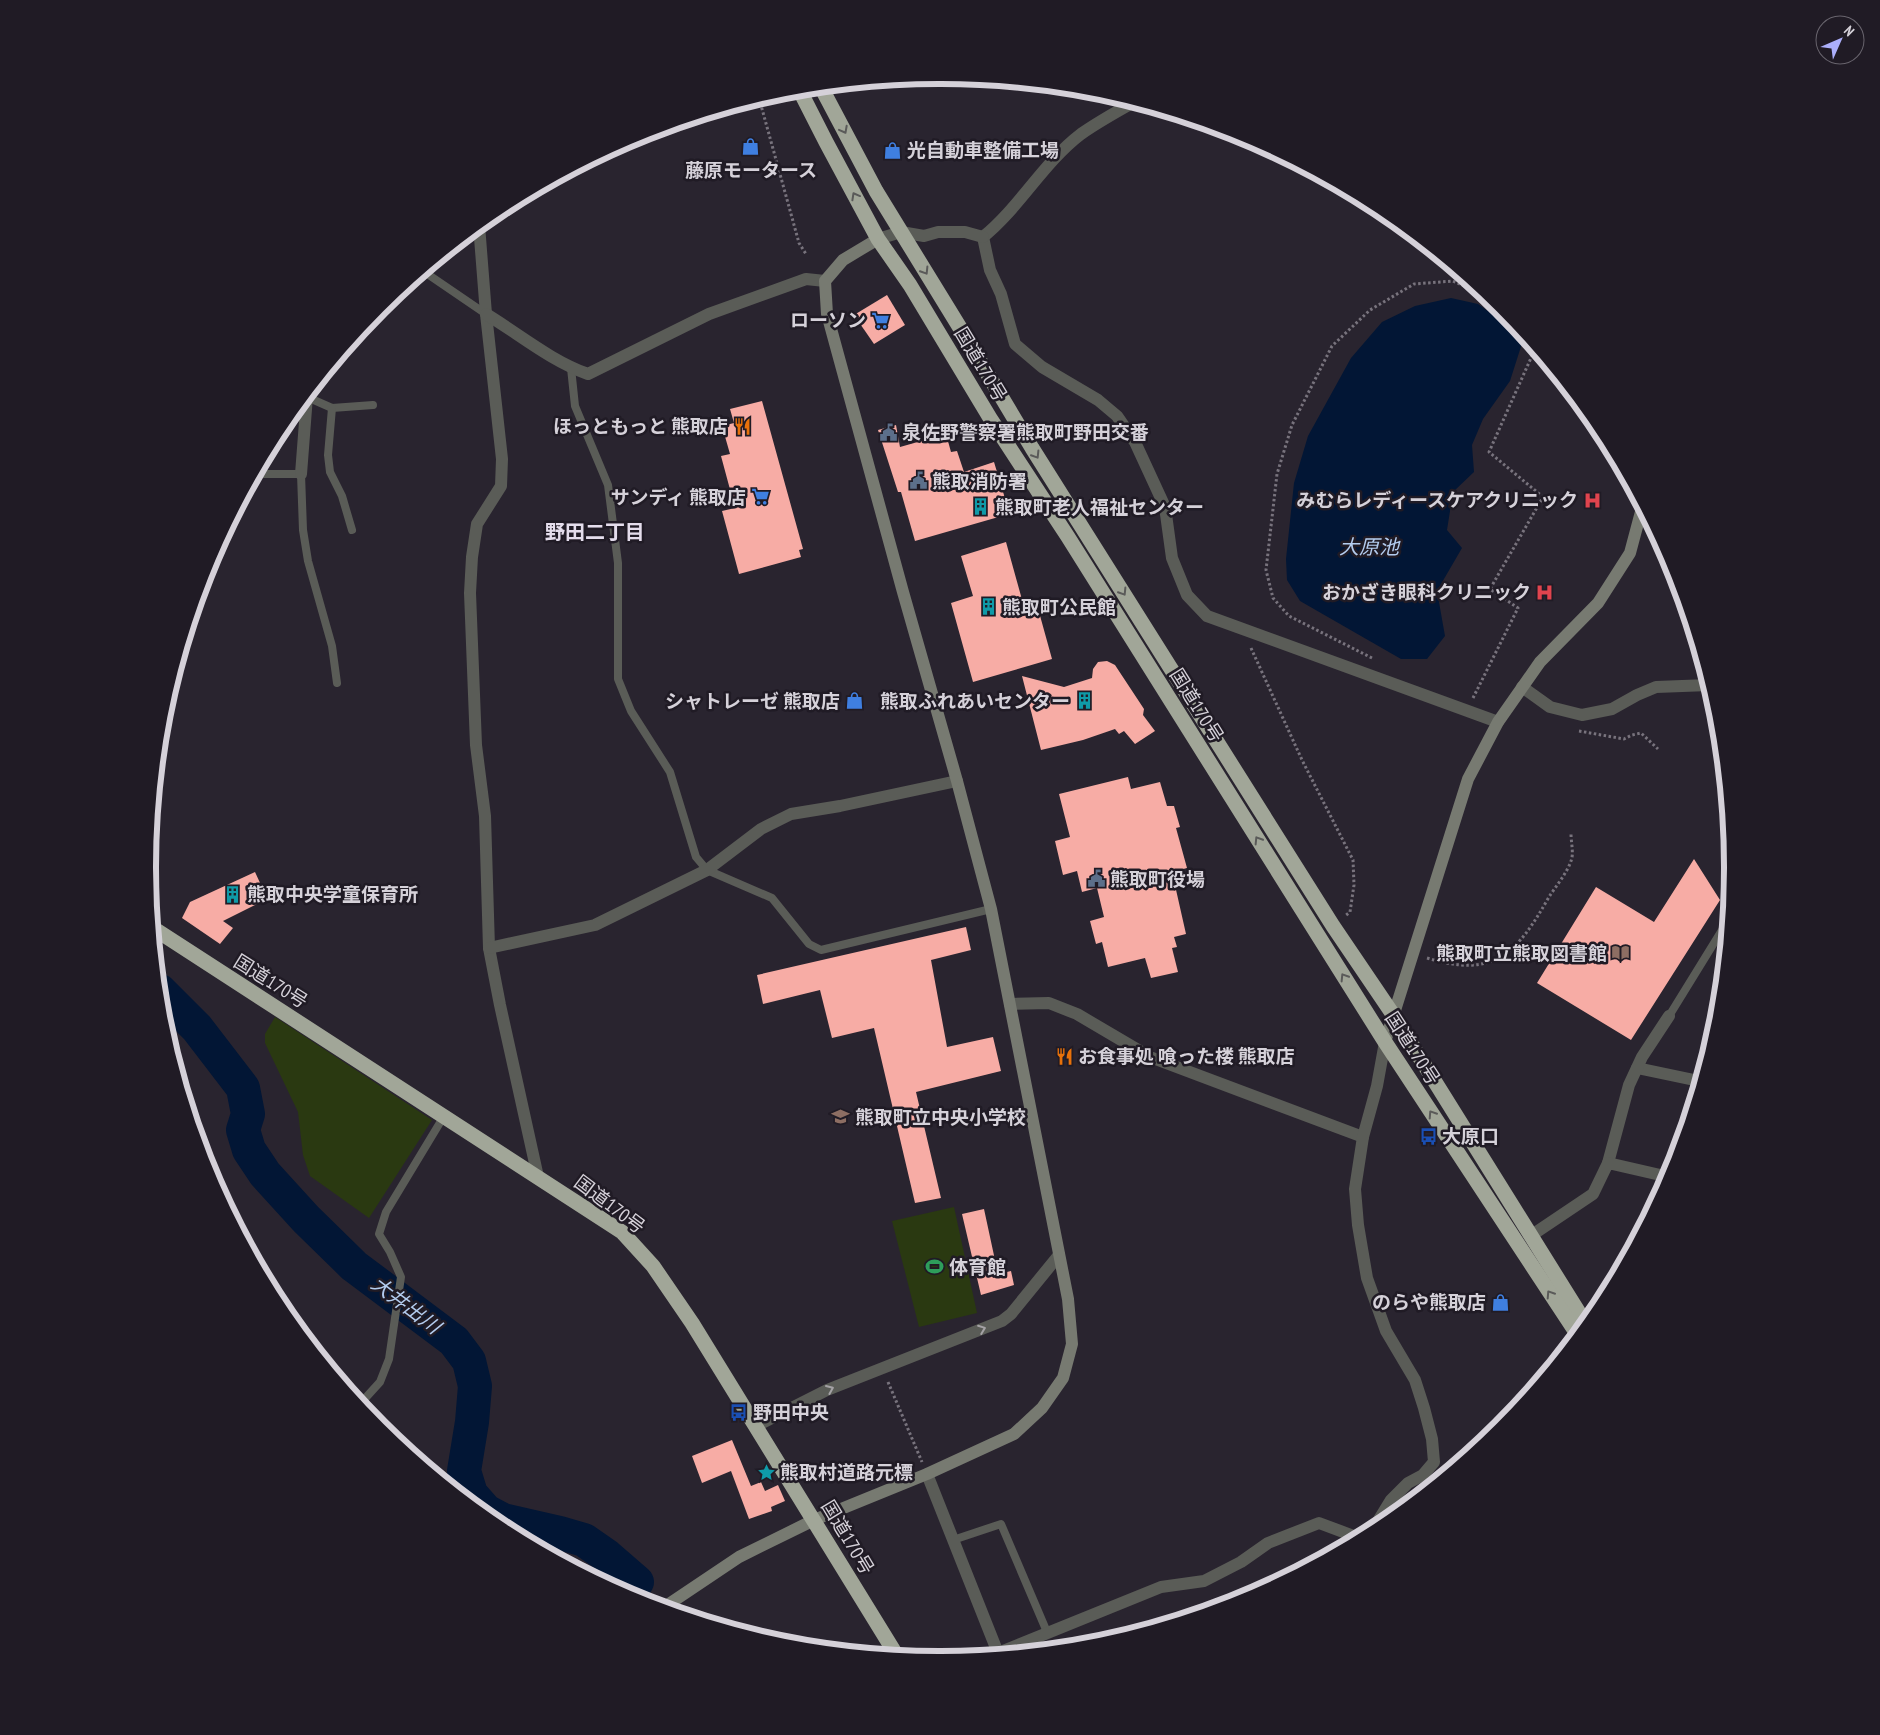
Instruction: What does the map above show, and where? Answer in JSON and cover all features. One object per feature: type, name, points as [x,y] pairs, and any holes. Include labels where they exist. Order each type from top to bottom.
[{"type":"highway","name":"国道170号","points":[[825,92],[876,190],[1032,448],[1333,926],[1394,1016],[1582,1317]]},
{"type":"highway","name":"国道170号","points":[[803,96],[878,239],[910,285],[990,418],[1074,545],[1385,1042],[1574,1329]]},
{"type":"highway","name":"国道170号","points":[[159,931],[622,1232],[638,1249],[673,1294],[893,1650]]},
{"type":"street","points":[[983,237],[997,225],[1054,160],[1080,134],[1127,106]]},
{"type":"street","points":[[670,1603],[739,1557],[814,1520],[927,1474],[1014,1434],[1042,1408],[1063,1378],[1072,1344],[1068,1299],[990,909],[957,781],[826,314],[826,281],[843,260],[878,239],[901,232],[924,236],[938,232],[965,232],[983,237]]},
{"type":"street","points":[[480,234],[486,314],[500,422],[502,468],[501,486],[478,524],[472,557],[470,592],[476,745],[485,816],[490,948],[500,1005],[538,1177]]},
{"type":"street","points":[[983,237],[990,270],[1001,294],[1014,344],[1042,367],[1098,400],[1117,416],[1135,442],[1165,507],[1172,558],[1187,595],[1207,616],[1498,722]]},
{"type":"street","points":[[486,314],[571,368],[588,374],[709,314],[806,279],[826,281]]},
{"type":"street","points":[[301,474],[306,406]]},
{"type":"street","points":[[1383,1513],[1391,1500],[1408,1483],[1423,1475],[1434,1462],[1432,1439],[1415,1380],[1386,1332],[1367,1278],[1358,1225],[1355,1189],[1363,1137],[1377,1086],[1385,1042],[1468,779],[1498,722],[1540,662],[1598,603],[1630,553],[1640,515]]},
{"type":"street","points":[[1522,687],[1550,707],[1582,715],[1612,709],[1656,687],[1702,685]]},
{"type":"street","points":[[490,948],[595,925],[707,870],[761,829],[791,814],[840,806],[957,781]]},
{"type":"street","points":[[1010,1004],[1049,1003],[1077,1014],[1150,1057],[1363,1137]]},
{"type":"street","points":[[1532,1235],[1594,1194],[1608,1163],[1629,1085],[1642,1057],[1669,1016]]},
{"type":"street","points":[[1637,1068],[1694,1080]]},
{"type":"street","points":[[1608,1163],[1660,1175]]},
{"type":"street","points":[[756,1426],[827,1390],[1002,1321],[1011,1314],[1059,1255]]},
{"type":"street","points":[[927,1474],[993,1650]]},
{"type":"street","points":[[1009,1648],[1161,1587],[1204,1581],[1241,1562],[1268,1543],[1319,1523],[1350,1535]]},
{"type":"lane","points":[[427,275],[486,314]]},
{"type":"lane","points":[[571,368],[575,406],[608,485],[618,563],[618,679],[631,711],[670,772],[696,857],[707,870],[772,898],[809,944],[821,950],[990,909]]},
{"type":"lane","points":[[312,399],[332,408],[373,406]]},
{"type":"lane","points":[[332,408],[328,455],[330,472],[342,496],[352,530]]},
{"type":"lane","points":[[262,474],[301,474],[304,530],[308,561],[332,646],[337,683]]},
{"type":"lane","points":[[1669,1016],[1721,932]]},
{"type":"lane","points":[[365,1399],[380,1382],[389,1360],[401,1277],[390,1252],[379,1234],[386,1212],[444,1116]]},
{"type":"lane","points":[[953,1540],[1001,1524],[1047,1632]]},
{"type":"path","points":[[761,105],[799,243],[806,254]]},
{"type":"path","points":[[1377,661],[1289,616],[1273,598],[1266,570],[1277,474],[1292,424],[1332,346],[1370,310],[1414,284],[1453,281],[1466,287]]},
{"type":"path","points":[[1470,705],[1518,608],[1490,589],[1543,498],[1489,452],[1532,355]]},
{"type":"path","points":[[1242,629],[1302,760],[1353,860],[1354,885],[1350,912],[1333,926]]},
{"type":"path","points":[[1585,732],[1624,739],[1641,733],[1658,749]]},
{"type":"path","points":[[1412,953],[1440,962],[1462,965],[1485,964],[1505,956],[1533,926],[1572,860],[1571,834]]},
{"type":"path","points":[[882,1368],[927,1474]]},
{"type":"green space","points":[[275,1017],[432,1120],[369,1218],[310,1176],[303,1155],[298,1112],[265,1043],[265,1034]]},
{"type":"green space","name":"体育館","points":[[954,1207],[977,1313],[919,1327],[892,1221]]},
{"type":"water","name":"大原池","points":[[1451,298],[1478,304],[1501,320],[1522,343],[1510,381],[1483,419],[1472,445],[1474,472],[1453,492],[1447,530],[1462,548],[1437,591],[1445,636],[1427,659],[1401,659],[1300,601],[1287,580],[1286,559],[1294,483],[1308,436],[1351,358],[1382,322],[1415,306]]},
{"type":"building","name":"ローソン","points":[[887,295],[905,325],[874,344],[854,315]]},
{"type":"building","points":[[762,401],[803,549],[799,550],[801,557],[739,574],[722,511],[735,508],[721,456],[730,454],[722,426],[734,423],[730,409]]},
{"type":"building","points":[[896,425],[900,447],[946,434],[951,452],[957,451],[964,472],[994,462],[1007,505],[999,509],[1002,516],[915,541],[901,492],[898,492],[878,430]]},
{"type":"building","name":"熊取町公民館","points":[[1006,542],[1026,614],[1039,612],[1052,659],[973,682],[951,603],[973,596],[961,556]]},
{"type":"building","name":"熊取ふれあいセンター","points":[[1107,661],[1115,665],[1144,709],[1143,715],[1155,731],[1135,744],[1124,731],[1119,734],[1115,729],[1083,740],[1041,750],[1022,676],[1064,687],[1092,678],[1093,669],[1098,662]]},
{"type":"building","name":"熊取町役場","points":[[1128,777],[1131,789],[1160,782],[1167,806],[1174,806],[1180,827],[1176,828],[1187,868],[1172,872],[1186,934],[1174,937],[1177,947],[1172,948],[1178,972],[1151,978],[1145,958],[1108,967],[1102,942],[1096,944],[1090,921],[1104,917],[1097,888],[1082,892],[1077,871],[1063,875],[1055,841],[1070,837],[1059,794]]},
{"type":"building","name":"熊取町立熊取図書館","points":[[1694,859],[1720,900],[1631,1040],[1537,983],[1596,887],[1654,922]]},
{"type":"building","points":[[255,872],[261,885],[255,892],[261,902],[223,921],[233,928],[220,944],[182,918],[190,902]]},
{"type":"building","points":[[966,927],[971,950],[931,960],[947,1047],[993,1037],[1001,1071],[916,1092],[941,1198],[915,1203],[874,1028],[832,1038],[820,990],[763,1004],[757,975]]},
{"type":"building","points":[[984,1209],[998,1274],[1011,1271],[1014,1285],[981,1295],[962,1214]]},
{"type":"building","points":[[732,1440],[751,1486],[761,1482],[765,1491],[778,1485],[785,1501],[771,1507],[772,1511],[749,1519],[731,1471],[702,1483],[692,1456]]},
{"type":"waterway","name":"大井出川","points":[[168,999],[197,1028],[243,1088],[248,1114],[243,1130],[249,1150],[265,1174],[306,1219],[354,1266],[454,1341],[469,1361],[475,1386],[472,1422],[464,1471],[473,1496]]},
{"type":"waterway","name":"大井出川","points":[[509,1521],[584,1540],[607,1556],[637,1582]]},
{"type":"place","name":"藤原モータース","points":[[751,147]]},
{"type":"place","name":"光自動車整備工場","points":[[893,150]]},
{"type":"place","name":"ローソン","points":[[880,320]]},
{"type":"place","name":"ほっともっと 熊取店","points":[[742,426]]},
{"type":"place","name":"泉佐野警察署熊取町野田交番","points":[[888,432]]},
{"type":"place","name":"熊取消防署","points":[[918,481]]},
{"type":"place","name":"サンディ 熊取店","points":[[760,497]]},
{"type":"place","name":"みむらレディースケアクリニック","points":[[1592,500]]},
{"type":"place","name":"熊取町老人福祉センター","points":[[981,507]]},
{"type":"place","name":"おかざき眼科クリニック","points":[[1545,592]]},
{"type":"place","name":"熊取町公民館","points":[[988,607]]},
{"type":"place","name":"シャトレーゼ 熊取店","points":[[854,701]]},
{"type":"place","name":"熊取ふれあいセンター","points":[[1084,701]]},
{"type":"place","name":"熊取町役場","points":[[1096,879]]},
{"type":"place","name":"熊取中央学童保育所","points":[[233,894]]},
{"type":"place","name":"熊取町立熊取図書館","points":[[1621,953]]},
{"type":"place","name":"お食事処 喰った楼 熊取店","points":[[1064,1056]]},
{"type":"place","name":"熊取町立中央小学校","points":[[841,1117]]},
{"type":"place","name":"大原口","points":[[1428,1136]]},
{"type":"place","name":"体育館","points":[[935,1267]]},
{"type":"place","name":"のらや熊取店","points":[[1500,1302]]},
{"type":"place","name":"野田中央","points":[[739,1412]]},
{"type":"place","name":"熊取村道路元標","points":[[766,1472]]},
{"type":"district","name":"野田二丁目","points":[[595,532]]}]
